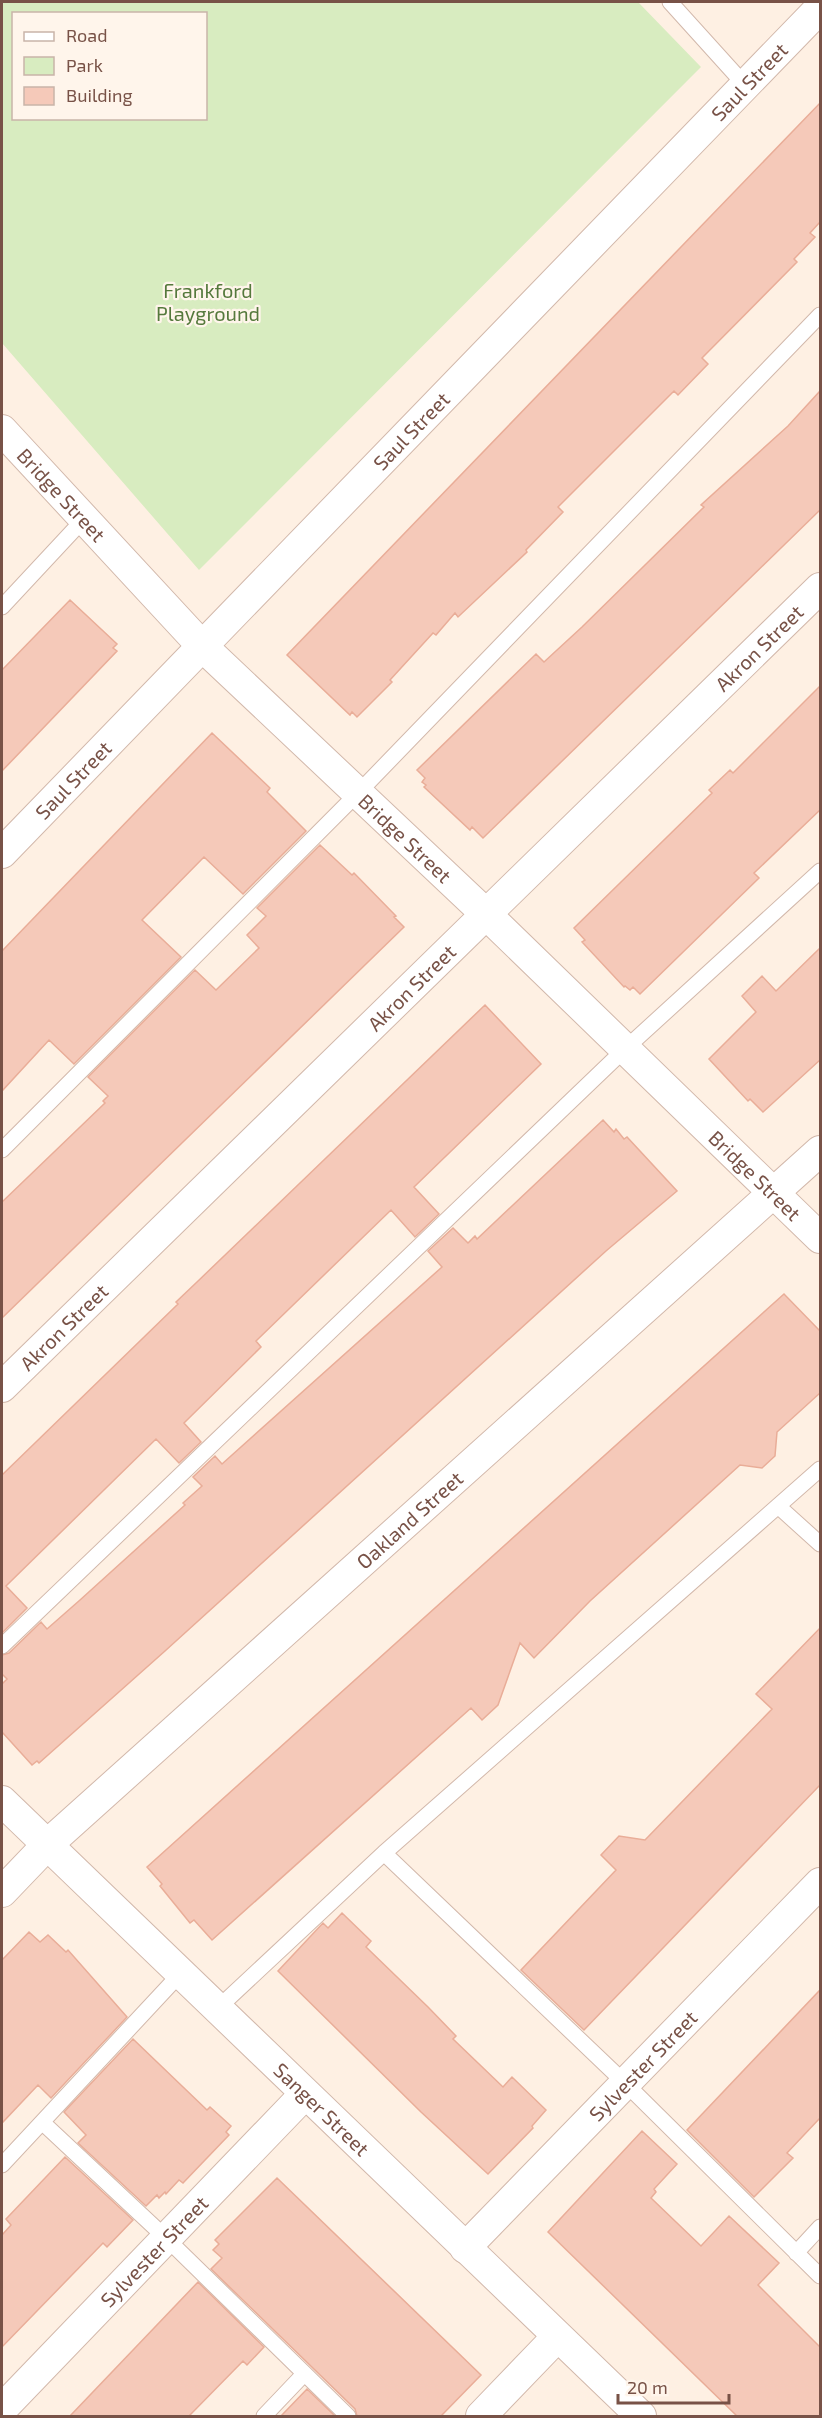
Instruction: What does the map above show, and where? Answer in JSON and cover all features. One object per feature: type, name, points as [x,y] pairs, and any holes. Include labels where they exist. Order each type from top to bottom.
[{"type":"street","name":"Saul Street","points":[[2,853],[820,8]]},
{"type":"street","name":"Bridge Street","points":[[2,430],[202,646],[486,914],[820,1239]]},
{"type":"street","name":"Akron Street","points":[[2,1387],[820,588]]},
{"type":"street","name":"Oakland Street","points":[[2,1892],[48,1844],[820,1151]]},
{"type":"street","name":"Sanger Street","points":[[2,1801],[641,2416]]},
{"type":"street","name":"Sylvester Street","points":[[465,2248],[820,1883]]},
{"type":"street","name":"Sylvester Street","points":[[2,2409],[305,2094]]},
{"type":"street","points":[[481,2416],[557,2337]]},
{"type":"lane","points":[[670,2],[745,85]]},
{"type":"lane","points":[[2,1150],[358,793],[820,315]]},
{"type":"lane","points":[[2,607],[84,519]]},
{"type":"lane","points":[[2,1646],[625,1049],[820,871]]},
{"type":"lane","points":[[217,2009],[384,1853],[820,1469]]},
{"type":"lane","points":[[778,1506],[820,1544]]},
{"type":"lane","points":[[384,1853],[625,2083],[820,2276]]},
{"type":"lane","points":[[2,2165],[181,1973]]},
{"type":"lane","points":[[42,2122],[166,2238],[348,2416]]},
{"type":"lane","points":[[796,2253],[820,2227]]},
{"type":"lane","points":[[264,2416],[304,2374]]},
{"type":"green space","name":"Frankford Playground","points":[[2,2],[638,2],[701,67],[199,570],[2,343]]},
{"type":"building","points":[[820,103],[820,222],[810,233],[815,237],[794,259],[797,262],[702,358],[708,364],[678,395],[674,391],[558,507],[563,512],[526,550],[527,552],[458,617],[455,613],[436,635],[433,633],[390,680],[392,682],[357,717],[352,712],[350,715],[287,655]]},
{"type":"building","points":[[820,391],[820,510],[483,838],[472,827],[470,830],[424,787],[426,785],[422,782],[425,778],[417,770],[536,654],[544,662],[582,627],[704,507],[701,505],[788,426]]},
{"type":"building","points":[[70,600],[117,644],[113,648],[117,651],[2,771],[2,670]]},
{"type":"building","points":[[820,686],[820,810],[754,873],[759,878],[640,994],[633,987],[630,990],[624,987],[582,942],[585,940],[574,928],[712,793],[709,790],[730,770],[733,773]]},
{"type":"building","points":[[212,733],[270,788],[267,792],[306,831],[243,894],[204,857],[142,920],[181,957],[74,1064],[49,1040],[2,1091],[2,951]]},
{"type":"building","points":[[320,845],[352,875],[354,873],[404,927],[2,1318],[2,1202],[105,1103],[103,1101],[108,1096],[88,1077],[195,970],[216,990],[259,948],[247,935],[266,916],[257,908]]},
{"type":"building","points":[[820,948],[820,1060],[763,1112],[750,1099],[748,1101],[709,1059],[756,1012],[742,996],[762,976],[776,991]]},
{"type":"building","points":[[485,1005],[541,1064],[414,1187],[439,1214],[415,1237],[391,1210],[256,1341],[261,1347],[184,1423],[201,1442],[179,1463],[156,1439],[6,1586],[27,1608],[2,1633],[2,1475],[178,1304],[176,1302]]},
{"type":"building","points":[[603,1120],[614,1132],[616,1129],[624,1139],[627,1137],[677,1191],[606,1251],[165,1651],[39,1763],[37,1761],[32,1765],[2,1732],[2,1684],[7,1679],[2,1674],[2,1655],[9,1653],[41,1622],[47,1629],[80,1600],[185,1505],[183,1503],[202,1486],[193,1477],[215,1456],[222,1464],[442,1267],[428,1251],[453,1228],[468,1243],[475,1236],[477,1239]]},
{"type":"building","points":[[784,1294],[820,1331],[820,1393],[777,1432],[775,1456],[762,1468],[740,1465],[590,1601],[534,1658],[520,1643],[498,1705],[482,1720],[471,1708],[212,1940],[194,1920],[190,1923],[147,1867]]},
{"type":"building","points":[[820,1628],[820,1785],[584,2030],[521,1970],[616,1870],[601,1855],[619,1836],[645,1840],[772,1709],[756,1694]]},
{"type":"building","points":[[342,1913],[371,1941],[366,1947],[456,2036],[453,2039],[503,2087],[512,2077],[546,2110],[532,2126],[533,2128],[488,2174],[421,2112],[278,1971],[323,1923],[328,1928]]},
{"type":"building","points":[[29,1932],[40,1942],[48,1935],[66,1952],[68,1950],[127,2017],[51,2098],[38,2085],[2,2123],[2,1960]]},
{"type":"building","points":[[820,1990],[820,2118],[787,2153],[793,2158],[754,2197],[687,2130]]},
{"type":"building","points":[[133,2039],[207,2110],[210,2107],[231,2126],[226,2132],[229,2135],[183,2183],[179,2180],[166,2194],[165,2192],[159,2198],[157,2195],[146,2206],[78,2143],[86,2135],[64,2112]]},
{"type":"building","points":[[642,2131],[677,2164],[654,2189],[656,2192],[651,2198],[701,2246],[729,2216],[779,2263],[758,2285],[820,2347],[820,2416],[737,2416],[548,2232]]},
{"type":"building","points":[[65,2157],[133,2220],[107,2247],[103,2243],[2,2347],[2,2235],[11,2225],[6,2219]]},
{"type":"building","points":[[277,2178],[481,2375],[441,2416],[357,2416],[355,2409],[211,2269],[222,2258],[213,2250],[219,2244],[215,2240]]},
{"type":"building","points":[[198,2282],[264,2347],[247,2365],[243,2361],[189,2416],[70,2416]]},
{"type":"building","points":[[307,2389],[335,2416],[281,2416]]}]
